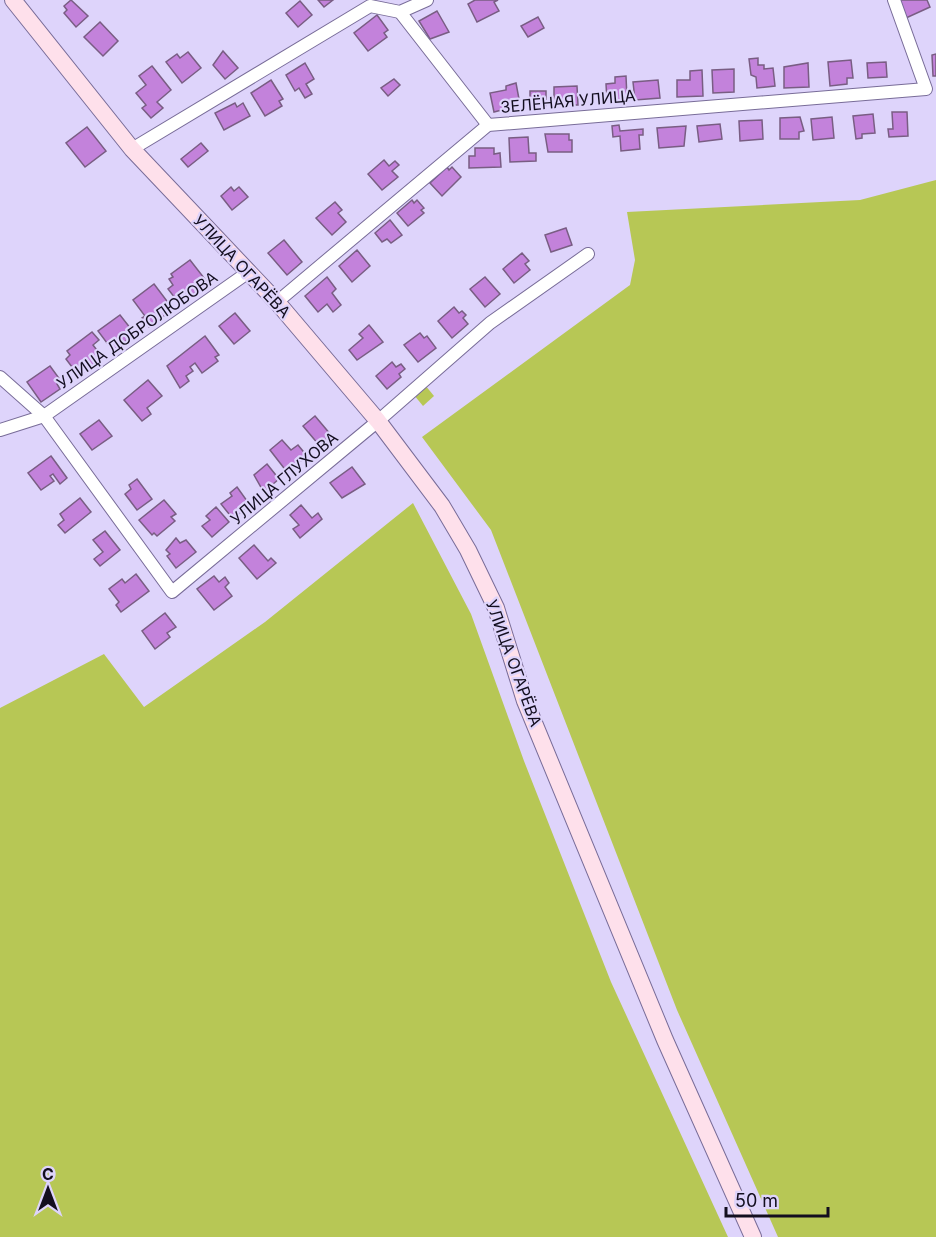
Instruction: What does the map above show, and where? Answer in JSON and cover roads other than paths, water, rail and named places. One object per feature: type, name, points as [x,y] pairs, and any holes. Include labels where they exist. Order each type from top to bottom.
[{"type":"main road","name":"УЛИЦА ОГАРЁВА","points":[[13,0],[132,149],[250,270],[378,421],[442,506],[468,550],[496,608],[525,701],[665,1040],[753,1237]]},
{"type":"street","points":[[132,149],[370,6],[400,12],[427,0]]},
{"type":"street","name":"ЗЕЛЁНАЯ УЛИЦА","points":[[277,302],[488,124],[926,89],[894,0]]},
{"type":"street","points":[[400,12],[488,124]]},
{"type":"street","name":"УЛИЦА ГЛУХОВА","points":[[44,416],[172,592],[378,421],[490,323],[588,254]]},
{"type":"street","name":"УЛИЦА ДОБРОЛЮБОВА","points":[[0,430],[44,416],[250,270]]},
{"type":"street","points":[[0,377],[44,416]]}]
